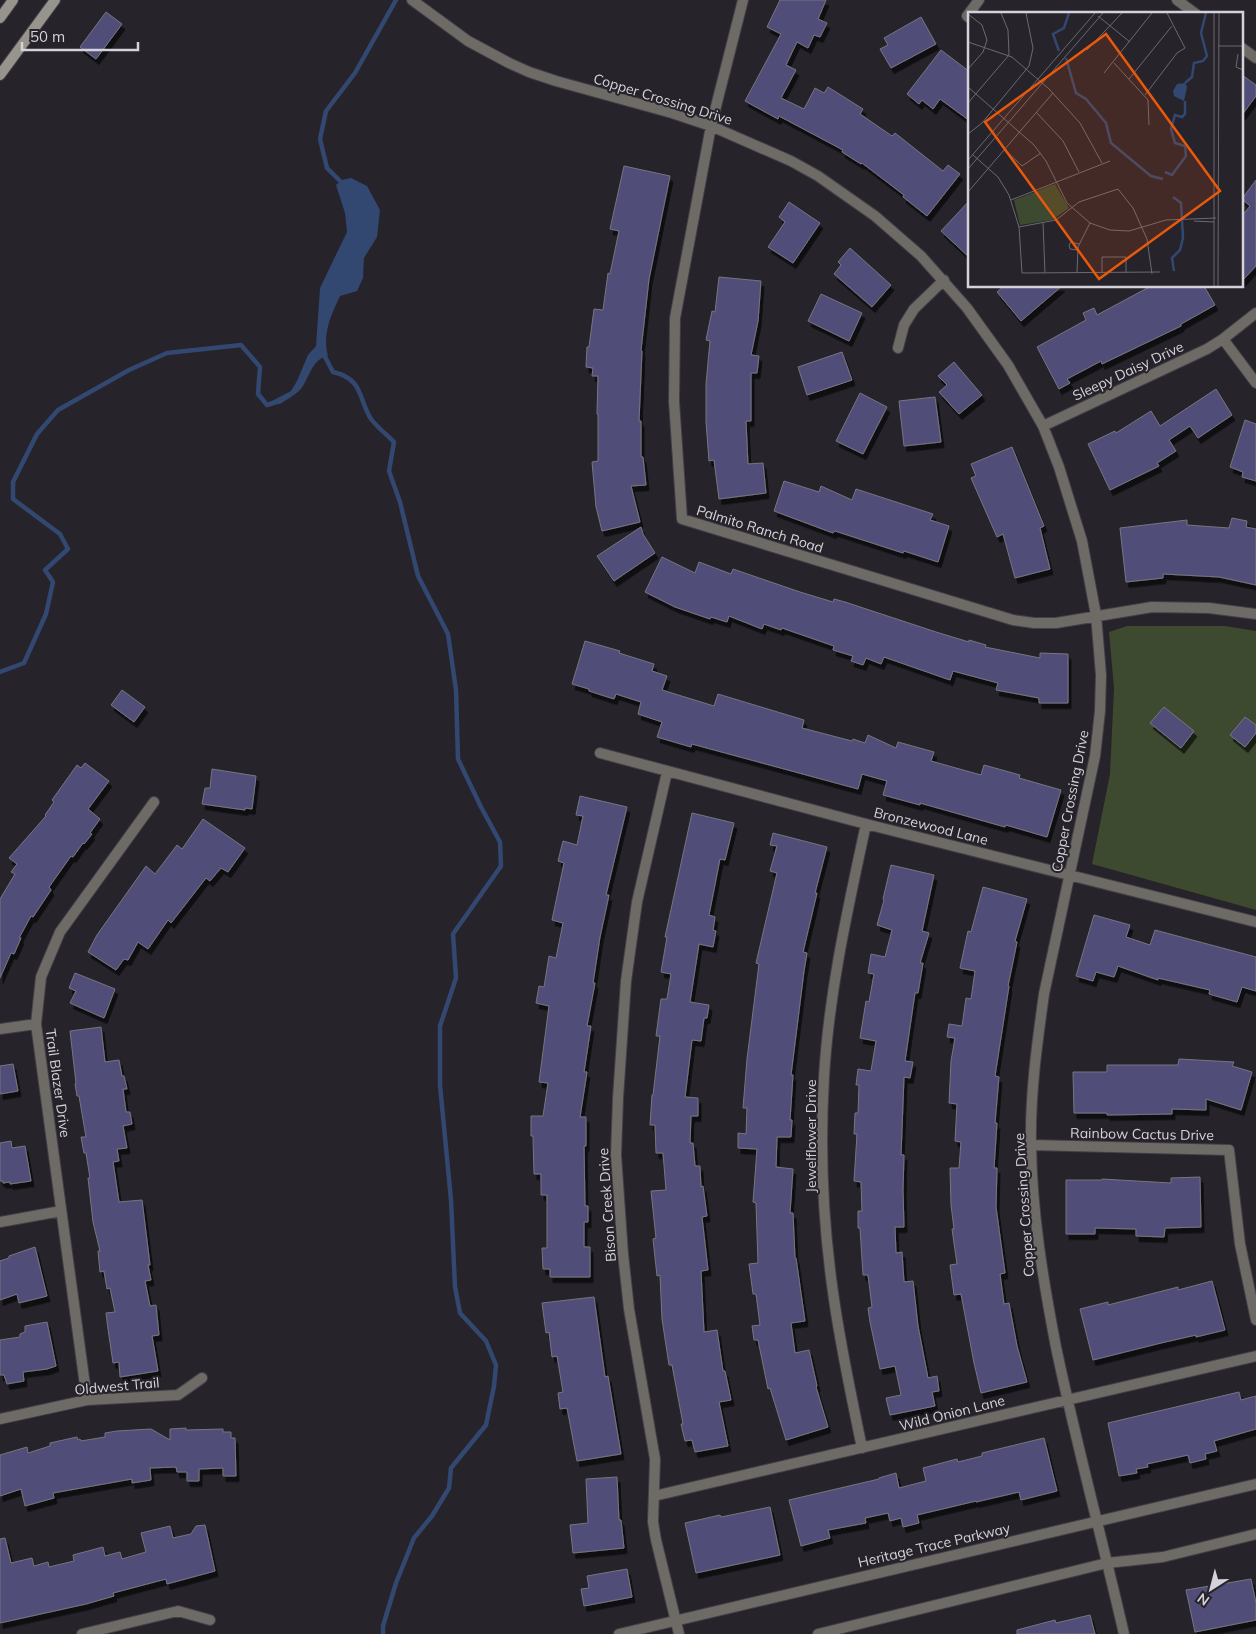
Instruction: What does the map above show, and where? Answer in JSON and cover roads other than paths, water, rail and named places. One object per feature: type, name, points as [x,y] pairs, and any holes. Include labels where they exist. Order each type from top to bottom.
[{"type":"main road","points":[[0,18],[13,0]]},
{"type":"main road","points":[[0,75],[55,0]]},
{"type":"street","name":"Copper Crossing Drive","points":[[412,0],[468,41],[529,72],[711,126],[791,161],[818,176],[875,216],[922,256],[944,280],[986,333],[1008,365],[1043,426],[1059,467],[1082,541],[1096,615],[1101,675],[1096,749],[1044,994],[1034,1073],[1031,1145],[1041,1270],[1067,1399],[1124,1634]]},
{"type":"street","name":"Palmito Ranch Road","points":[[744,0],[711,126],[675,318],[674,402],[682,519],[1013,620],[1034,623],[1056,623],[1152,607],[1209,608],[1256,614]]},
{"type":"street","points":[[970,12],[979,0]]},
{"type":"street","points":[[1177,0],[1193,12]]},
{"type":"street","points":[[1244,49],[1256,58]]},
{"type":"street","points":[[898,348],[904,325],[914,309],[944,280]]},
{"type":"street","name":"Sleepy Daisy Drive","points":[[1043,426],[1207,349],[1256,313]]},
{"type":"street","points":[[1223,339],[1256,383]]},
{"type":"street","name":"Bronzewood Lane","points":[[600,753],[866,824],[1256,922]]},
{"type":"street","name":"Bison Creek Drive","points":[[667,772],[637,902],[626,981],[616,1154],[629,1309],[655,1459],[653,1522],[679,1634]]},
{"type":"street","name":"Trail Blazer Drive","points":[[86,1400],[36,1024],[41,976],[60,932],[154,802]]},
{"type":"street","name":"Jewelflower Drive","points":[[862,1448],[832,1283],[824,1190],[823,1116],[824,1076],[834,985],[841,940],[866,824]]},
{"type":"street","points":[[0,1029],[36,1024]]},
{"type":"street","name":"Rainbow Cactus Drive","points":[[1031,1145],[1230,1150],[1240,1244],[1256,1320]]},
{"type":"street","points":[[0,1222],[61,1211]]},
{"type":"street","name":"Wild Onion Lane","points":[[654,1496],[1256,1356]]},
{"type":"street","name":"Oldwest Trail","points":[[0,1419],[86,1400],[178,1395],[202,1378]]},
{"type":"street","name":"Heritage Trace Parkway","points":[[619,1634],[1256,1484]]},
{"type":"street","points":[[818,1634],[1107,1563],[1163,1557],[1256,1534]]},
{"type":"street","points":[[82,1634],[178,1611],[210,1620]]},
{"type":"water","points":[[351,178],[367,186],[380,210],[377,237],[364,258],[363,278],[357,291],[340,296],[327,333],[326,348],[328,356],[322,358],[314,365],[296,394],[280,404],[270,402],[291,391],[308,355],[316,346],[320,288],[347,232],[345,213],[336,185],[342,180]]},
{"type":"waterway","points":[[343,184],[327,168],[320,139],[326,111],[355,73],[396,0]]},
{"type":"waterway","points":[[0,672],[24,663],[46,614],[53,582],[45,570],[68,549],[60,534],[13,499],[13,482],[37,434],[58,410],[129,370],[167,353],[241,345],[260,367],[258,394],[267,405],[280,401]]},
{"type":"waterway","points":[[323,353],[333,372],[350,379],[355,385],[371,419],[394,442],[389,471],[400,502],[418,576],[448,634],[456,690],[458,759],[500,842],[501,866],[453,934],[456,978],[440,1026],[440,1085],[451,1200],[455,1287],[460,1313],[486,1341],[496,1365],[494,1386],[486,1425],[451,1468],[449,1488],[432,1516],[414,1538],[396,1583],[383,1626],[383,1634]]}]
